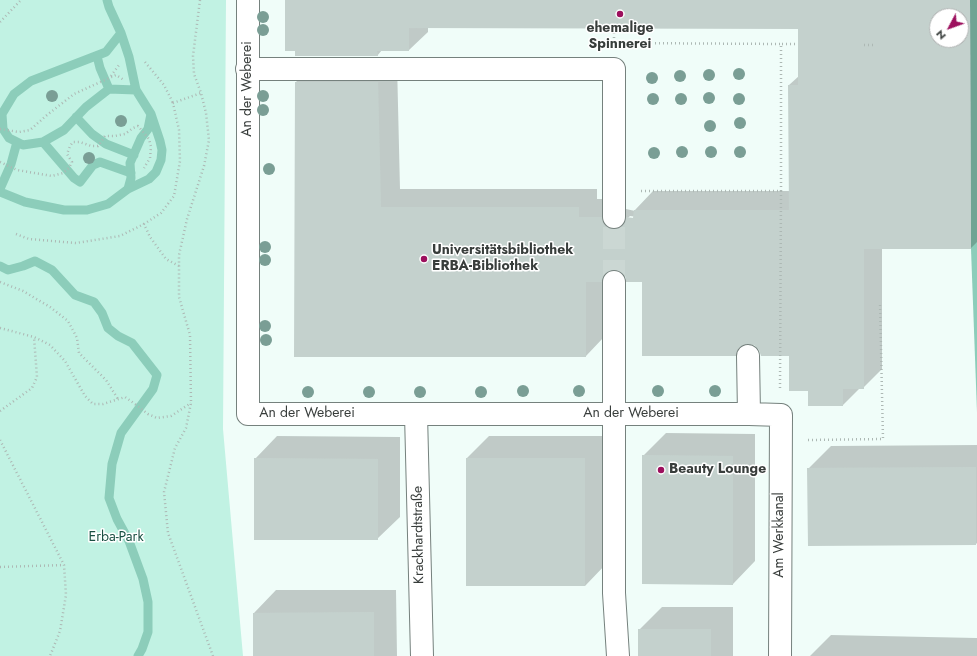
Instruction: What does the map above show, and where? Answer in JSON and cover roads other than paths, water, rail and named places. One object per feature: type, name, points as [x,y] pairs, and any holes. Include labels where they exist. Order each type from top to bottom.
[{"type":"street","name":"An der Weberei","points":[[248,0],[248,414],[781,415]]},
{"type":"street","points":[[248,69],[614,69],[614,217]]},
{"type":"street","points":[[614,282],[614,593],[618,656]]},
{"type":"street","points":[[748,356],[749,414]]},
{"type":"street","name":"Krackhardtstraße","points":[[416,414],[422,656]]},
{"type":"street","name":"Am Werkkanal","points":[[780,656],[781,415]]},
{"type":"waterway","points":[[0,192],[25,202],[64,210],[87,210],[108,204],[128,189],[149,179],[156,172],[161,160],[162,150],[160,141],[151,114],[136,90],[109,89],[86,107],[64,130],[43,142],[23,145],[9,138],[3,129],[2,114],[14,94],[31,81],[106,52],[121,33],[107,0]]},
{"type":"waterway","points":[[121,33],[129,57],[136,90]]},
{"type":"waterway","points":[[97,56],[100,68],[109,89]]},
{"type":"waterway","points":[[128,189],[131,178],[130,163],[141,138],[148,129],[151,114]]},
{"type":"waterway","points":[[76,117],[92,134],[106,144],[134,155]]},
{"type":"waterway","points":[[0,189],[11,164],[17,142]]},
{"type":"waterway","points":[[43,142],[74,178],[80,182],[93,165],[100,162],[131,173]]},
{"type":"waterway","points":[[0,266],[8,270],[35,261],[52,270],[75,295],[94,302],[102,313],[108,328],[118,336],[132,343],[157,375],[153,389],[121,433],[112,464],[109,498],[117,519],[129,541],[143,579],[148,602],[148,632],[138,656]]},
{"type":"tunnel","points":[[614,217],[614,282]]},
{"type":"place","name":"ehemalige Spinnerei","points":[[620,14]]},
{"type":"place","name":"Universitätsbibliothek ERBA-Bibliothek","points":[[424,259]]},
{"type":"place","name":"Beauty Lounge","points":[[661,470]]},
{"type":"park label","name":"Erba-Park","points":[[116,538]]}]
